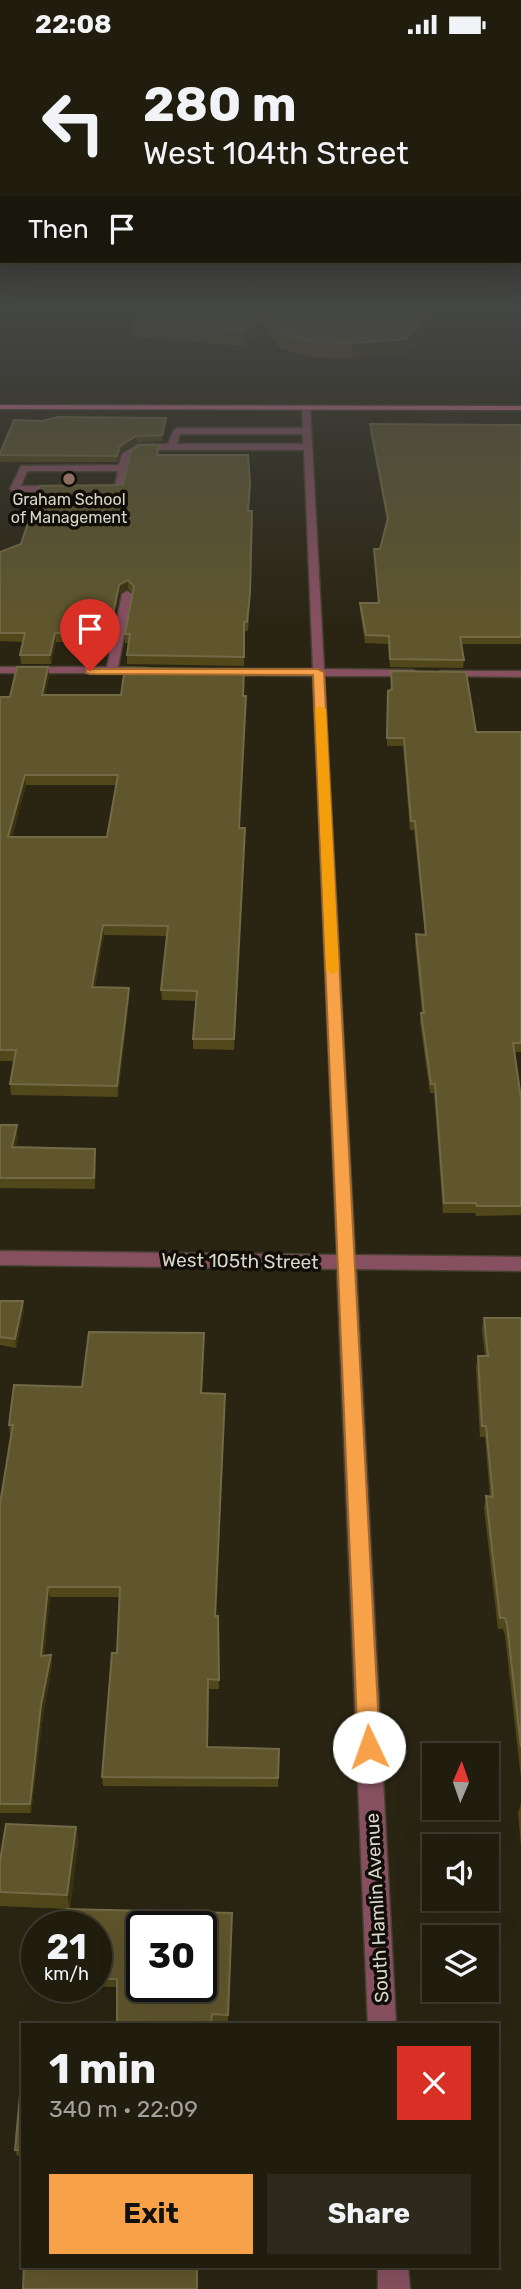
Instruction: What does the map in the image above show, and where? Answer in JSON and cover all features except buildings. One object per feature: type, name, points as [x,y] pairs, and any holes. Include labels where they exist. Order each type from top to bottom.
[{"type":"street","name":"South Hamlin Avenue","points":[[307,416],[382,2023]]},
{"type":"street","points":[[172,447],[177,431],[308,439]]},
{"type":"street","points":[[93,489],[119,489],[125,456],[138,447],[308,439]]},
{"type":"street","points":[[67,489],[15,489],[24,468],[122,468]]},
{"type":"street","points":[[113,671],[127,594]]},
{"type":"street","points":[[0,670],[165,671]]},
{"type":"street","points":[[204,672],[424,673]]},
{"type":"street","points":[[438,673],[521,674]]},
{"type":"street","name":"West 105th Street","points":[[0,1258],[521,1264]]},
{"type":"street","points":[[393,2268],[394,2289]]},
{"type":"slow traffic","points":[[320,709],[333,970]]},
{"type":"place","name":"Graham School of Management","points":[[69,479]]},
{"type":"route","points":[[90,671],[318,672],[369,1747]]}]
